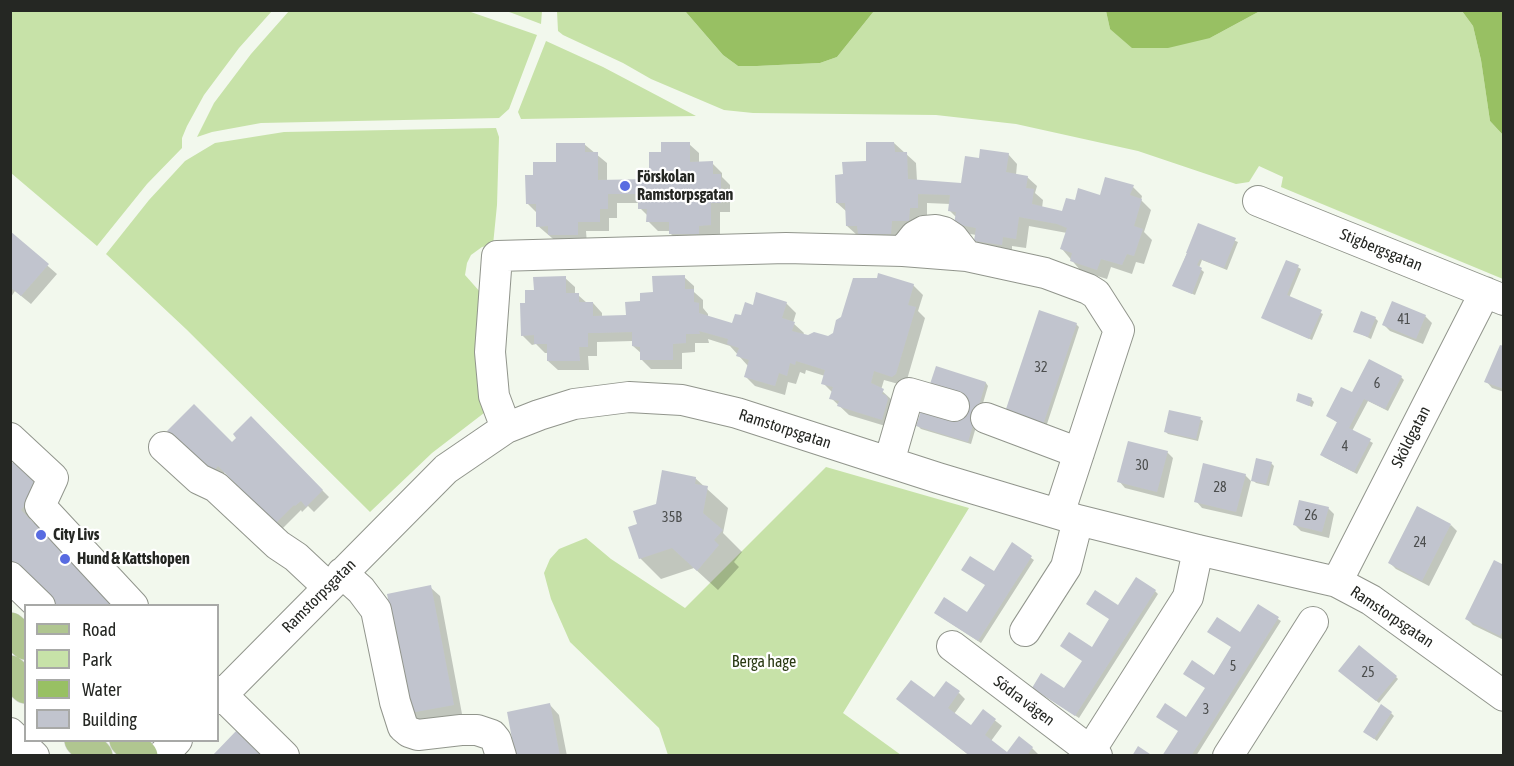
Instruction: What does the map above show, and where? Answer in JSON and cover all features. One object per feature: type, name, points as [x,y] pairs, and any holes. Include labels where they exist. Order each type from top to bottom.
[{"type":"main road","points":[[10,629],[24,641]]},
{"type":"main road","points":[[10,672],[24,685]]},
{"type":"main road","points":[[82,742],[96,756]]},
{"type":"main road","points":[[127,742],[141,756]]},
{"type":"street","name":"Stigbergsgatan","points":[[1258,201],[1494,296]]},
{"type":"street","points":[[506,428],[494,396],[490,352],[497,256],[786,248],[903,251],[967,255],[1045,273],[1088,289],[1096,294],[1119,330],[1079,453],[1068,517],[1066,567],[1024,631]]},
{"type":"street","name":"Sköldgatan","points":[[1337,582],[1494,296]]},
{"type":"street","points":[[889,462],[909,393],[954,406]]},
{"type":"street","name":"Ramstorpsgatan","points":[[219,695],[446,469],[506,428],[574,404],[612,398],[661,398],[682,400],[737,413],[1068,517],[1337,582],[1371,600],[1503,696]]},
{"type":"street","points":[[986,418],[1079,453]]},
{"type":"street","points":[[10,438],[53,478],[40,506],[132,604]]},
{"type":"street","points":[[164,447],[199,479],[216,488],[335,580],[361,590],[376,610],[395,702],[403,727],[418,735],[477,730],[492,735],[501,756]]},
{"type":"street","points":[[1093,753],[1188,597],[1197,550]]},
{"type":"street","points":[[10,577],[38,604]]},
{"type":"street","points":[[1228,756],[1312,622]]},
{"type":"street","name":"Södra vägen","points":[[952,646],[1093,753]]},
{"type":"street","points":[[219,695],[284,756]]},
{"type":"street","points":[[10,733],[34,756]]},
{"type":"street","points":[[162,756],[176,742]]},
{"type":"green space","points":[[11,10],[272,11],[239,48],[204,95],[182,138],[182,148],[147,184],[97,246],[11,173]]},
{"type":"green space","points":[[289,11],[468,11],[537,35],[509,109],[499,118],[261,123],[197,137],[214,103],[251,54]]},
{"type":"green space","points":[[506,11],[542,11],[541,24],[512,13]]},
{"type":"green space","points":[[557,11],[685,11],[723,55],[738,66],[757,66],[820,63],[837,57],[874,11],[1106,11],[1110,29],[1210,38],[1260,11],[1462,11],[1473,26],[1481,60],[1490,121],[1503,135],[1503,279],[1281,187],[1283,177],[1259,166],[1249,182],[1236,184],[1138,151],[1016,124],[936,115],[753,113],[724,110],[651,79],[563,35],[558,31]]},
{"type":"green space","points":[[546,41],[603,67],[696,116],[521,119],[518,112]]},
{"type":"green space","points":[[496,128],[499,137],[493,245],[482,247],[471,255],[465,275],[481,293],[488,405],[484,413],[432,453],[370,512],[186,329],[106,254],[149,200],[185,161],[215,143],[284,132]]},
{"type":"green space","name":"Berga hage","points":[[826,467],[969,508],[843,713],[901,755],[668,755],[659,728],[570,642],[551,599],[544,573],[550,559],[559,549],[586,538],[611,559],[685,608]]},
{"type":"water","points":[[685,11],[874,11],[837,57],[820,63],[738,66],[723,55]]},
{"type":"water","points":[[1106,11],[1260,11],[1210,38],[1168,48],[1132,48],[1110,29]]},
{"type":"water","points":[[1462,11],[1503,11],[1503,135],[1490,121],[1481,60],[1473,26]]},
{"type":"building","points":[[661,142],[690,142],[690,162],[713,161],[713,174],[721,174],[721,203],[711,203],[711,225],[699,226],[699,234],[669,234],[669,222],[646,222],[647,209],[638,209],[638,194],[608,194],[608,209],[600,209],[600,222],[578,222],[578,235],[548,235],[548,226],[536,227],[536,204],[526,204],[525,175],[533,175],[533,162],[556,162],[556,143],[585,143],[585,152],[598,152],[598,180],[649,179],[649,152],[661,152]]},
{"type":"building","points":[[866,142],[894,142],[895,152],[907,152],[908,179],[961,183],[965,156],[979,158],[980,149],[1009,153],[1006,172],[1028,176],[1026,188],[1034,189],[1032,204],[1062,211],[1066,198],[1075,200],[1078,188],[1100,195],[1105,177],[1134,185],[1130,195],[1142,199],[1134,226],[1143,229],[1134,256],[1127,254],[1122,265],[1101,259],[1097,270],[1070,261],[1072,253],[1060,249],[1067,228],[1019,217],[1016,239],[1003,237],[1002,245],[974,241],[976,228],[954,224],[956,212],[948,211],[950,195],[918,194],[918,208],[910,208],[909,221],[892,221],[891,234],[858,234],[857,226],[846,226],[845,203],[836,203],[835,175],[843,174],[842,162],[866,161]]},
{"type":"building","points":[[1198,223],[1236,238],[1224,268],[1200,259],[1197,265],[1202,268],[1192,294],[1172,286]]},
{"type":"building","points":[[10,231],[49,264],[21,296],[10,287]]},
{"type":"building","points":[[1286,260],[1299,265],[1287,295],[1322,310],[1309,339],[1261,318]]},
{"type":"building","points":[[878,273],[914,284],[908,305],[916,307],[896,374],[892,377],[874,371],[871,383],[884,389],[882,394],[888,399],[882,420],[837,406],[839,401],[829,399],[833,387],[821,384],[825,370],[796,361],[795,365],[790,363],[787,376],[779,373],[775,386],[744,377],[749,360],[736,356],[739,348],[727,344],[728,339],[699,331],[700,334],[686,334],[686,343],[673,344],[673,360],[640,360],[640,347],[632,346],[632,332],[588,333],[588,347],[579,347],[580,361],[547,361],[547,344],[534,344],[534,335],[521,336],[520,303],[525,303],[525,290],[534,290],[533,277],[566,276],[566,293],[579,293],[579,302],[593,302],[593,316],[626,315],[625,302],[640,301],[640,293],[653,292],[652,276],[685,275],[685,289],[694,289],[694,302],[699,303],[699,313],[732,323],[735,314],[741,315],[745,302],[753,305],[756,292],[787,302],[782,318],[795,322],[792,331],[808,335],[814,332],[828,336],[833,333],[836,320],[841,317],[853,278],[877,278]]},
{"type":"building","points":[[1392,301],[1426,315],[1416,339],[1382,325]]},
{"type":"building","points":[[1039,310],[1077,323],[1043,425],[1005,412]]},
{"type":"building","points":[[1361,311],[1376,317],[1368,337],[1353,332]]},
{"type":"building","points":[[1500,345],[1504,346],[1504,389],[1484,382]]},
{"type":"building","points":[[1369,359],[1402,376],[1385,409],[1364,399],[1349,428],[1371,439],[1354,472],[1320,455],[1337,422],[1326,416],[1341,387],[1352,392]]},
{"type":"building","points":[[936,366],[986,382],[968,442],[916,426]]},
{"type":"building","points":[[1298,393],[1312,398],[1309,406],[1296,401]]},
{"type":"building","points":[[194,404],[232,442],[236,438],[233,434],[251,416],[323,490],[306,507],[301,501],[294,505],[275,524],[218,466],[210,475],[167,431]]},
{"type":"building","points":[[1169,410],[1201,417],[1196,439],[1164,432]]},
{"type":"building","points":[[1128,441],[1168,451],[1157,492],[1117,482]]},
{"type":"building","points":[[1256,458],[1272,462],[1266,484],[1251,481]]},
{"type":"building","points":[[16,459],[45,482],[21,510],[34,523],[36,521],[118,604],[53,604],[10,560],[10,542],[13,539],[10,537],[10,465]]},
{"type":"building","points":[[1203,463],[1246,474],[1236,512],[1194,502]]},
{"type":"building","points":[[662,470],[696,477],[695,484],[708,486],[703,513],[723,530],[714,540],[719,545],[697,571],[672,548],[639,559],[628,527],[637,524],[633,511],[656,504]]},
{"type":"building","points":[[1299,500],[1329,507],[1322,532],[1293,525]]},
{"type":"building","points":[[1417,506],[1451,524],[1422,581],[1388,563]]},
{"type":"building","points":[[1012,542],[1032,556],[978,641],[934,613],[944,597],[967,612],[985,585],[961,570],[970,556],[994,571]]},
{"type":"building","points":[[1494,560],[1504,565],[1504,629],[1500,636],[1465,619]]},
{"type":"building","points":[[1136,577],[1156,590],[1075,716],[1032,688],[1041,673],[1064,688],[1082,661],[1060,646],[1069,632],[1092,647],[1109,619],[1086,604],[1095,590],[1118,605]]},
{"type":"building","points":[[431,585],[454,705],[410,713],[387,594]]},
{"type":"building","points":[[1258,604],[1279,617],[1226,701],[1191,756],[1162,756],[1178,731],[1156,717],[1165,703],[1186,717],[1205,688],[1183,674],[1192,660],[1214,675],[1231,647],[1207,632],[1217,617],[1240,632]]},
{"type":"building","points":[[1359,645],[1397,676],[1376,701],[1338,671]]},
{"type":"building","points":[[911,680],[934,697],[946,681],[960,691],[948,708],[971,725],[983,709],[996,719],[985,735],[1007,752],[1019,736],[1033,747],[1027,756],[970,756],[896,699]]},
{"type":"building","points":[[550,703],[560,756],[515,756],[511,745],[513,744],[507,712]]},
{"type":"building","points":[[1381,704],[1392,712],[1374,739],[1363,732]]},
{"type":"building","points":[[237,730],[263,756],[212,756]]},
{"type":"building","points":[[1138,746],[1153,756],[1132,756]]},
{"type":"place","name":"Förskolan Ramstorpsgatan","points":[[625,186]]},
{"type":"place","name":"City Livs","points":[[41,535]]},
{"type":"place","name":"Hund & Kattshopen","points":[[65,559]]}]
